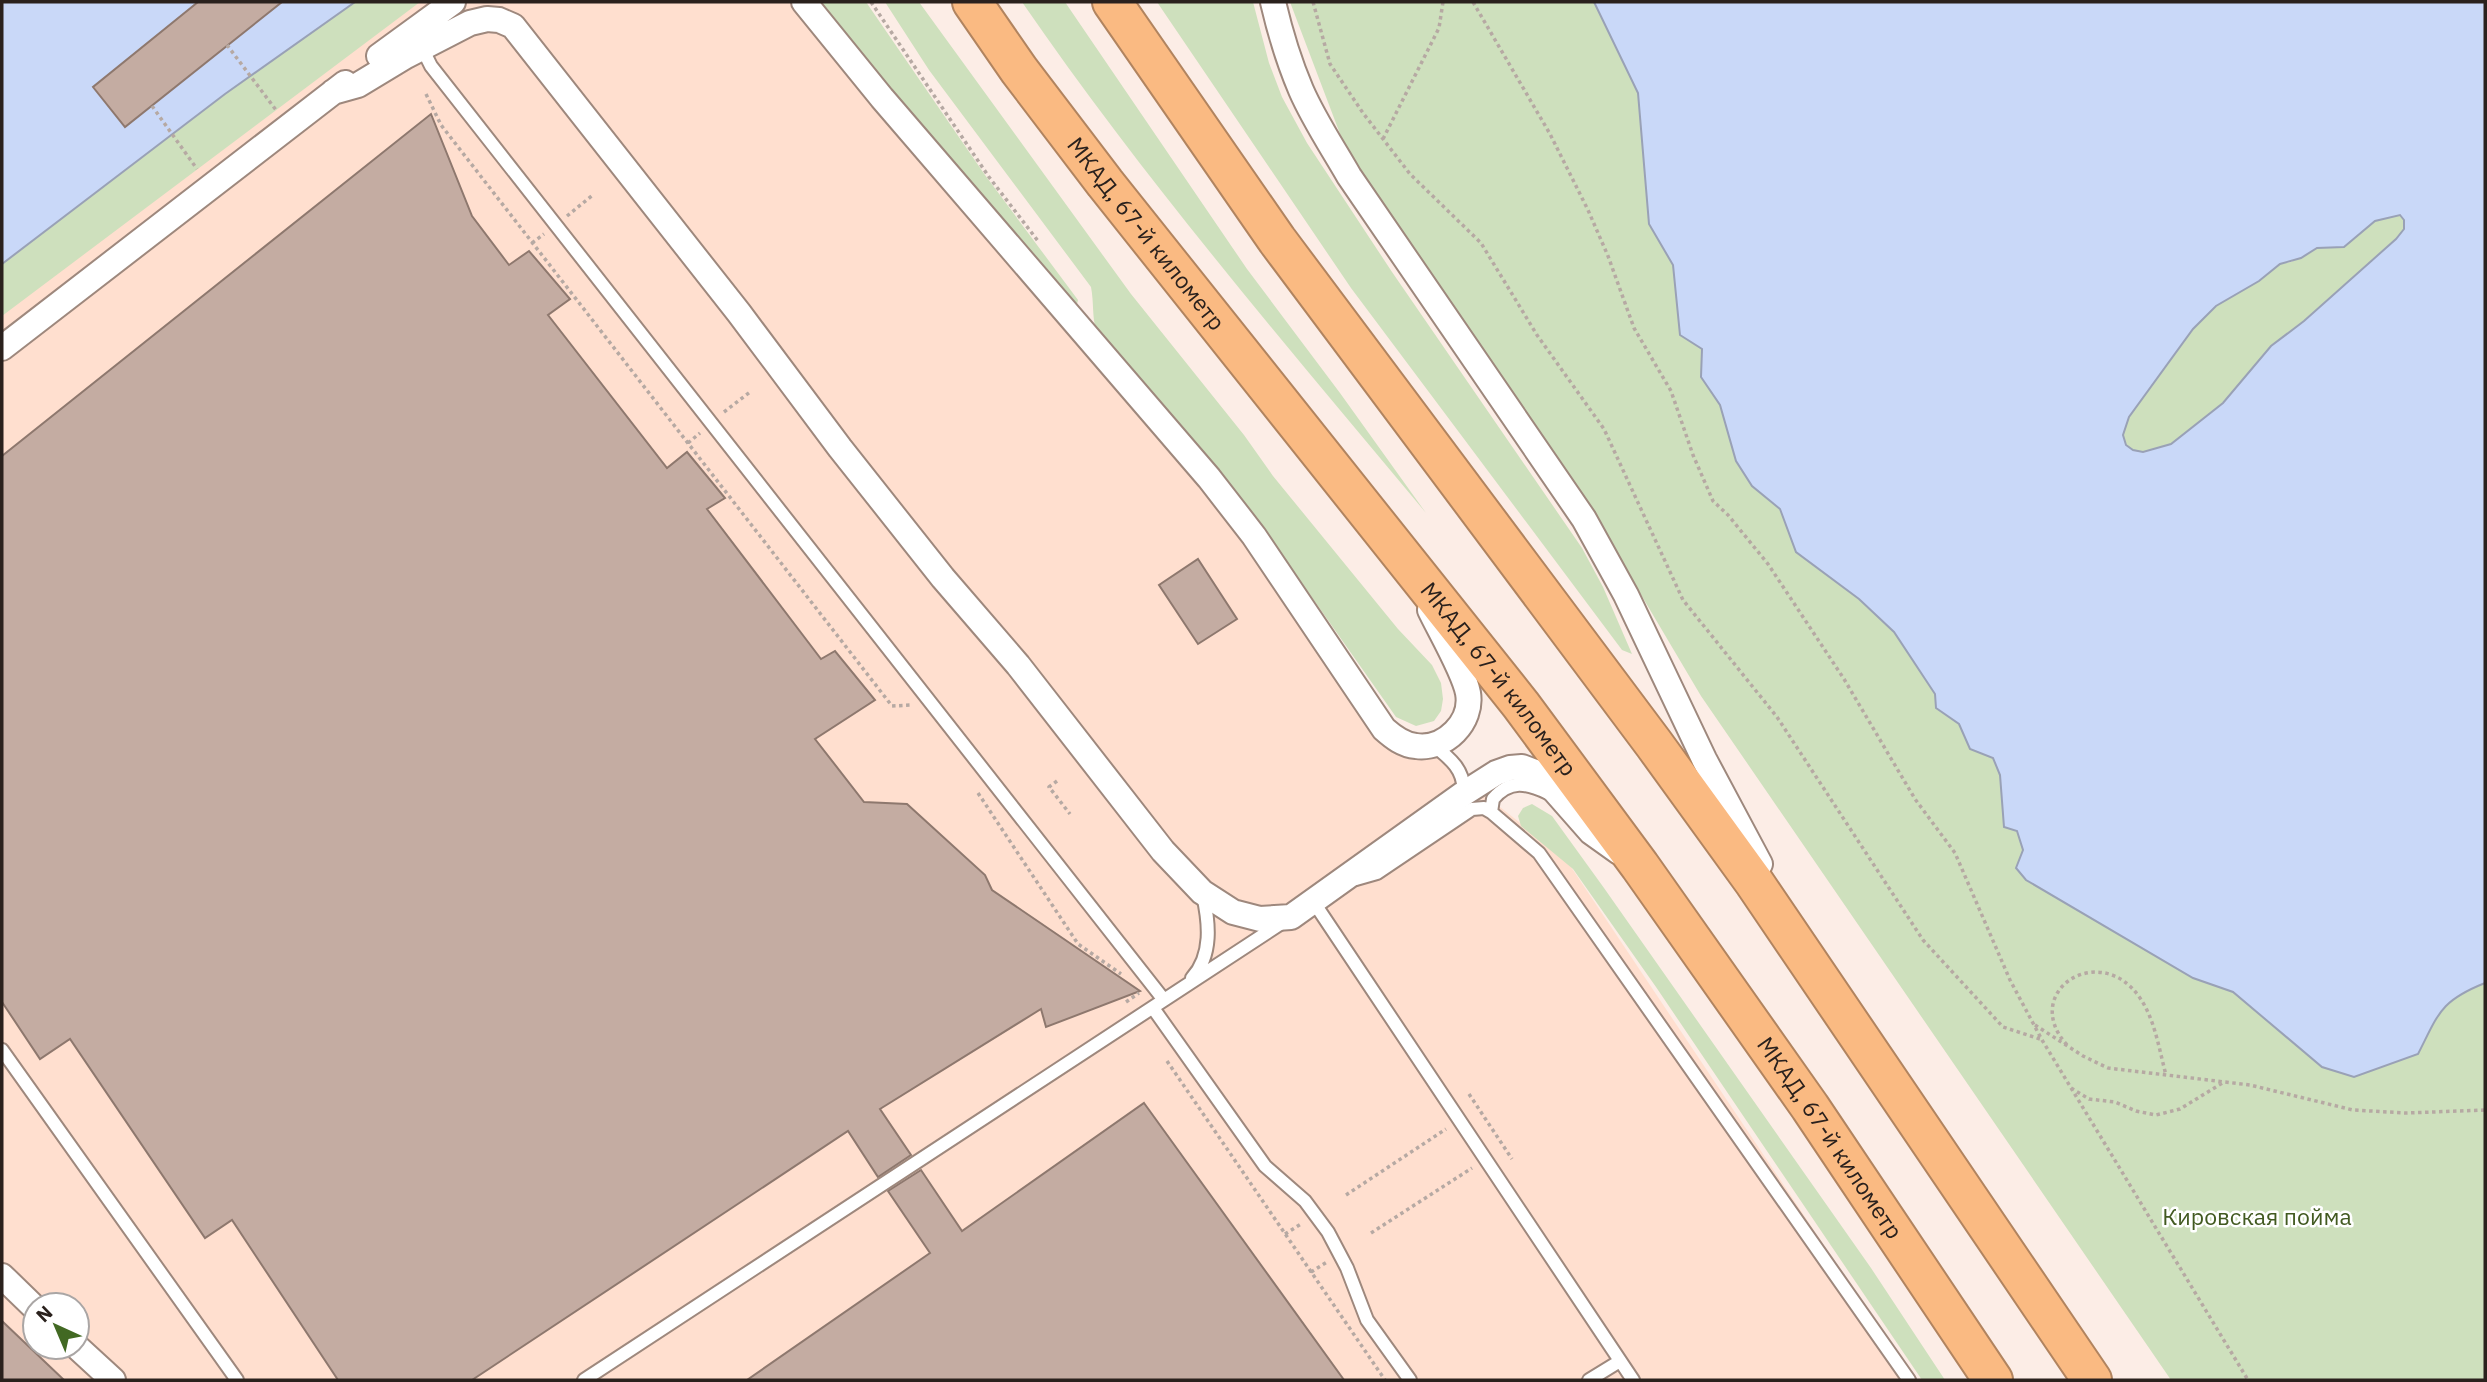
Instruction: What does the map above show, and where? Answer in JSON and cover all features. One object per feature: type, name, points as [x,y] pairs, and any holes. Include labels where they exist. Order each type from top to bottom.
[{"type":"highway","name":"МКАД, 67-й километр","points":[[972,2],[1019,70],[1105,183],[1521,705],[1640,866],[1810,1107],[1993,1380]]},
{"type":"highway","points":[[1112,2],[1277,240],[1662,754],[1754,882],[2092,1380]]},
{"type":"street","points":[[2,348],[453,2]]},
{"type":"street","points":[[804,2],[882,98],[1209,478],[1254,536],[1384,729],[1404,743],[1418,747],[1433,745],[1450,737],[1462,724],[1468,706],[1468,695],[1409,565]]},
{"type":"street","points":[[1273,2],[1281,36],[1301,91],[1325,135],[1349,176],[1584,519],[1626,595],[1704,759],[1752,850],[1858,1034]]},
{"type":"street","points":[[334,92],[358,85],[470,23],[487,19],[499,20],[513,14],[840,448],[943,578],[1018,665],[1163,851],[1202,892],[1233,912],[1260,919],[1291,918],[1463,794],[1496,773],[1510,768],[1522,767],[1535,772],[1591,832],[1640,866]]},
{"type":"street","points":[[2,1276],[21,1294]]},
{"type":"street","points":[[91,1360],[113,1380]]},
{"type":"lane","points":[[422,48],[431,66],[1164,1000]]},
{"type":"lane","points":[[1433,745],[1454,762],[1464,783],[1463,794]]},
{"type":"lane","points":[[1491,812],[1493,799],[1498,793],[1517,783],[1528,784],[1562,800]]},
{"type":"lane","points":[[1337,883],[1377,873],[1472,809],[1483,808],[1491,812],[1539,853],[1909,1380]]},
{"type":"lane","points":[[1183,988],[1199,970],[1205,954],[1207,914],[1202,892]]},
{"type":"lane","points":[[1313,901],[1633,1380]]},
{"type":"lane","points":[[584,1380],[1291,918]]},
{"type":"lane","points":[[1153,1008],[1265,1166],[1305,1200],[1328,1232],[1347,1268],[1367,1320],[1410,1380]]},
{"type":"lane","points":[[2,1050],[237,1380]]},
{"type":"lane","points":[[1589,1380],[1620,1361]]},
{"type":"path","points":[[871,2],[989,177],[1038,242]]},
{"type":"path","points":[[1313,2],[1330,64],[1363,113],[1410,174],[1481,243],[1537,335],[1604,429],[1683,600],[1777,717],[1923,940],[2003,1027],[2042,1040]]},
{"type":"path","points":[[1383,139],[1439,28],[1443,2]]},
{"type":"path","points":[[1473,2],[1550,134],[1588,210],[1634,328],[1671,391],[1693,455],[1713,501],[1768,564],[1844,679],[1915,799],[1955,853],[2010,980],[2042,1040],[2248,1380]]},
{"type":"path","points":[[227,46],[276,110]]},
{"type":"path","points":[[425,94],[440,125],[892,706],[912,705]]},
{"type":"path","points":[[152,106],[197,169]]},
{"type":"path","points":[[1057,781],[1049,787],[1070,814]]},
{"type":"path","points":[[971,782],[1078,944],[1122,975]]},
{"type":"path","points":[[2071,1049],[2056,1029],[2052,1017],[2055,995],[2076,975],[2090,971],[2110,973],[2127,983],[2140,998],[2152,1023],[2166,1075]]},
{"type":"path","points":[[1132,982],[1140,992]]},
{"type":"path","points":[[2034,1024],[2071,1049],[2108,1068],[2250,1085],[2353,1110],[2406,1114],[2485,1110]]},
{"type":"path","points":[[1167,1061],[1385,1380]]},
{"type":"path","points":[[2069,1087],[2089,1099],[2115,1102],[2136,1111],[2157,1115],[2180,1109],[2224,1082]]},
{"type":"path","points":[[1469,1094],[1512,1159]]},
{"type":"path","points":[[1346,1195],[1448,1127]]},
{"type":"path","points":[[1371,1233],[1473,1167]]},
{"type":"path","points":[[1285,1234],[1308,1220]]},
{"type":"path","points":[[1311,1272],[1333,1258]]},
{"type":"shaded area","points":[[385,2],[831,2],[1398,727],[1565,858],[1914,1380],[64,1380],[44,1361],[91,1361],[91,1291],[21,1291],[21,1339],[2,1321],[2,280]]},
{"type":"green space","points":[[355,2],[420,2],[2,316],[2,264],[225,94]]},
{"type":"green space","points":[[815,2],[866,2],[985,175],[1078,300],[1076,308]]},
{"type":"green space","points":[[885,2],[919,2],[1131,294],[1244,435],[1273,476],[1398,629],[1432,665],[1441,683],[1443,699],[1441,711],[1434,721],[1416,726],[1396,717],[1268,535],[1216,467],[1096,330],[1091,287],[929,70]]},
{"type":"green space","points":[[1022,2],[1065,2],[1247,269],[1426,513],[1167,198],[1117,134]]},
{"type":"green space","points":[[1157,2],[1253,2],[1269,63],[1282,97],[1307,143],[1392,272],[1582,548],[1603,587],[1632,654],[1622,650],[1351,288]]},
{"type":"green space","name":"Кировская пойма","points":[[1290,2],[1594,2],[1638,93],[1649,224],[1673,265],[1680,335],[1703,349],[1701,377],[1720,405],[1736,461],[1752,486],[1780,509],[1797,552],[1859,599],[1894,632],[1935,694],[1937,708],[1959,724],[1970,749],[1993,758],[2000,775],[2004,827],[2017,831],[2023,850],[2026,880],[2193,978],[2233,992],[2322,1067],[2418,1054],[2442,1010],[2458,996],[2485,983],[2485,1380],[2171,1380],[1701,696],[1595,517],[1388,218],[1345,147]]},
{"type":"green space","points":[[2400,215],[2404,220],[2404,229],[2396,239],[2304,321],[2271,346],[2223,403],[2171,444],[2143,452],[2126,445],[2123,435],[2129,417],[2193,329],[2216,306],[2259,281],[2280,264],[2291,262],[2317,248],[2344,247],[2375,221]]},
{"type":"green space","points":[[1532,804],[1552,816],[1604,888],[1871,1268],[1945,1380],[1922,1380],[1573,869],[1521,826],[1518,816],[1523,808]]},
{"type":"water","points":[[2,2],[355,2],[225,94],[2,264]]},
{"type":"water","points":[[1594,2],[2485,2],[2485,983],[2459,996],[2442,1010],[2418,1054],[2354,1077],[2322,1067],[2233,992],[2193,978],[2026,880],[2016,868],[2023,850],[2017,831],[2004,827],[2000,775],[1993,758],[1970,749],[1959,724],[1936,708],[1935,694],[1894,632],[1859,599],[1796,552],[1780,509],[1752,486],[1736,461],[1720,405],[1701,377],[1702,349],[1680,335],[1673,265],[1649,224],[1638,93]],"holes":[[[2400,215],[2404,220],[2404,229],[2396,239],[2304,321],[2271,346],[2223,403],[2171,444],[2143,452],[2126,445],[2123,435],[2129,417],[2193,329],[2216,306],[2259,281],[2280,264],[2301,258],[2317,248],[2344,247],[2375,221]]]},
{"type":"building","points":[[198,2],[282,2],[125,127],[93,87]]},
{"type":"building","points":[[431,114],[472,216],[509,265],[529,251],[570,299],[548,315],[667,468],[687,452],[725,498],[707,509],[821,659],[835,651],[875,700],[815,739],[864,802],[907,804],[985,875],[992,890],[1140,991],[1046,1027],[1041,1009],[880,1109],[911,1155],[878,1177],[848,1131],[472,1380],[338,1380],[232,1220],[205,1238],[70,1039],[40,1059],[2,1002],[2,456]]},
{"type":"building","points":[[1198,559],[1237,619],[1198,644],[1159,585]]},
{"type":"building","points":[[1144,1103],[1344,1380],[747,1380],[930,1253],[888,1191],[921,1170],[962,1231]]},
{"type":"building","points":[[2,1321],[21,1339],[21,1361],[44,1361],[64,1380],[2,1380]]}]
